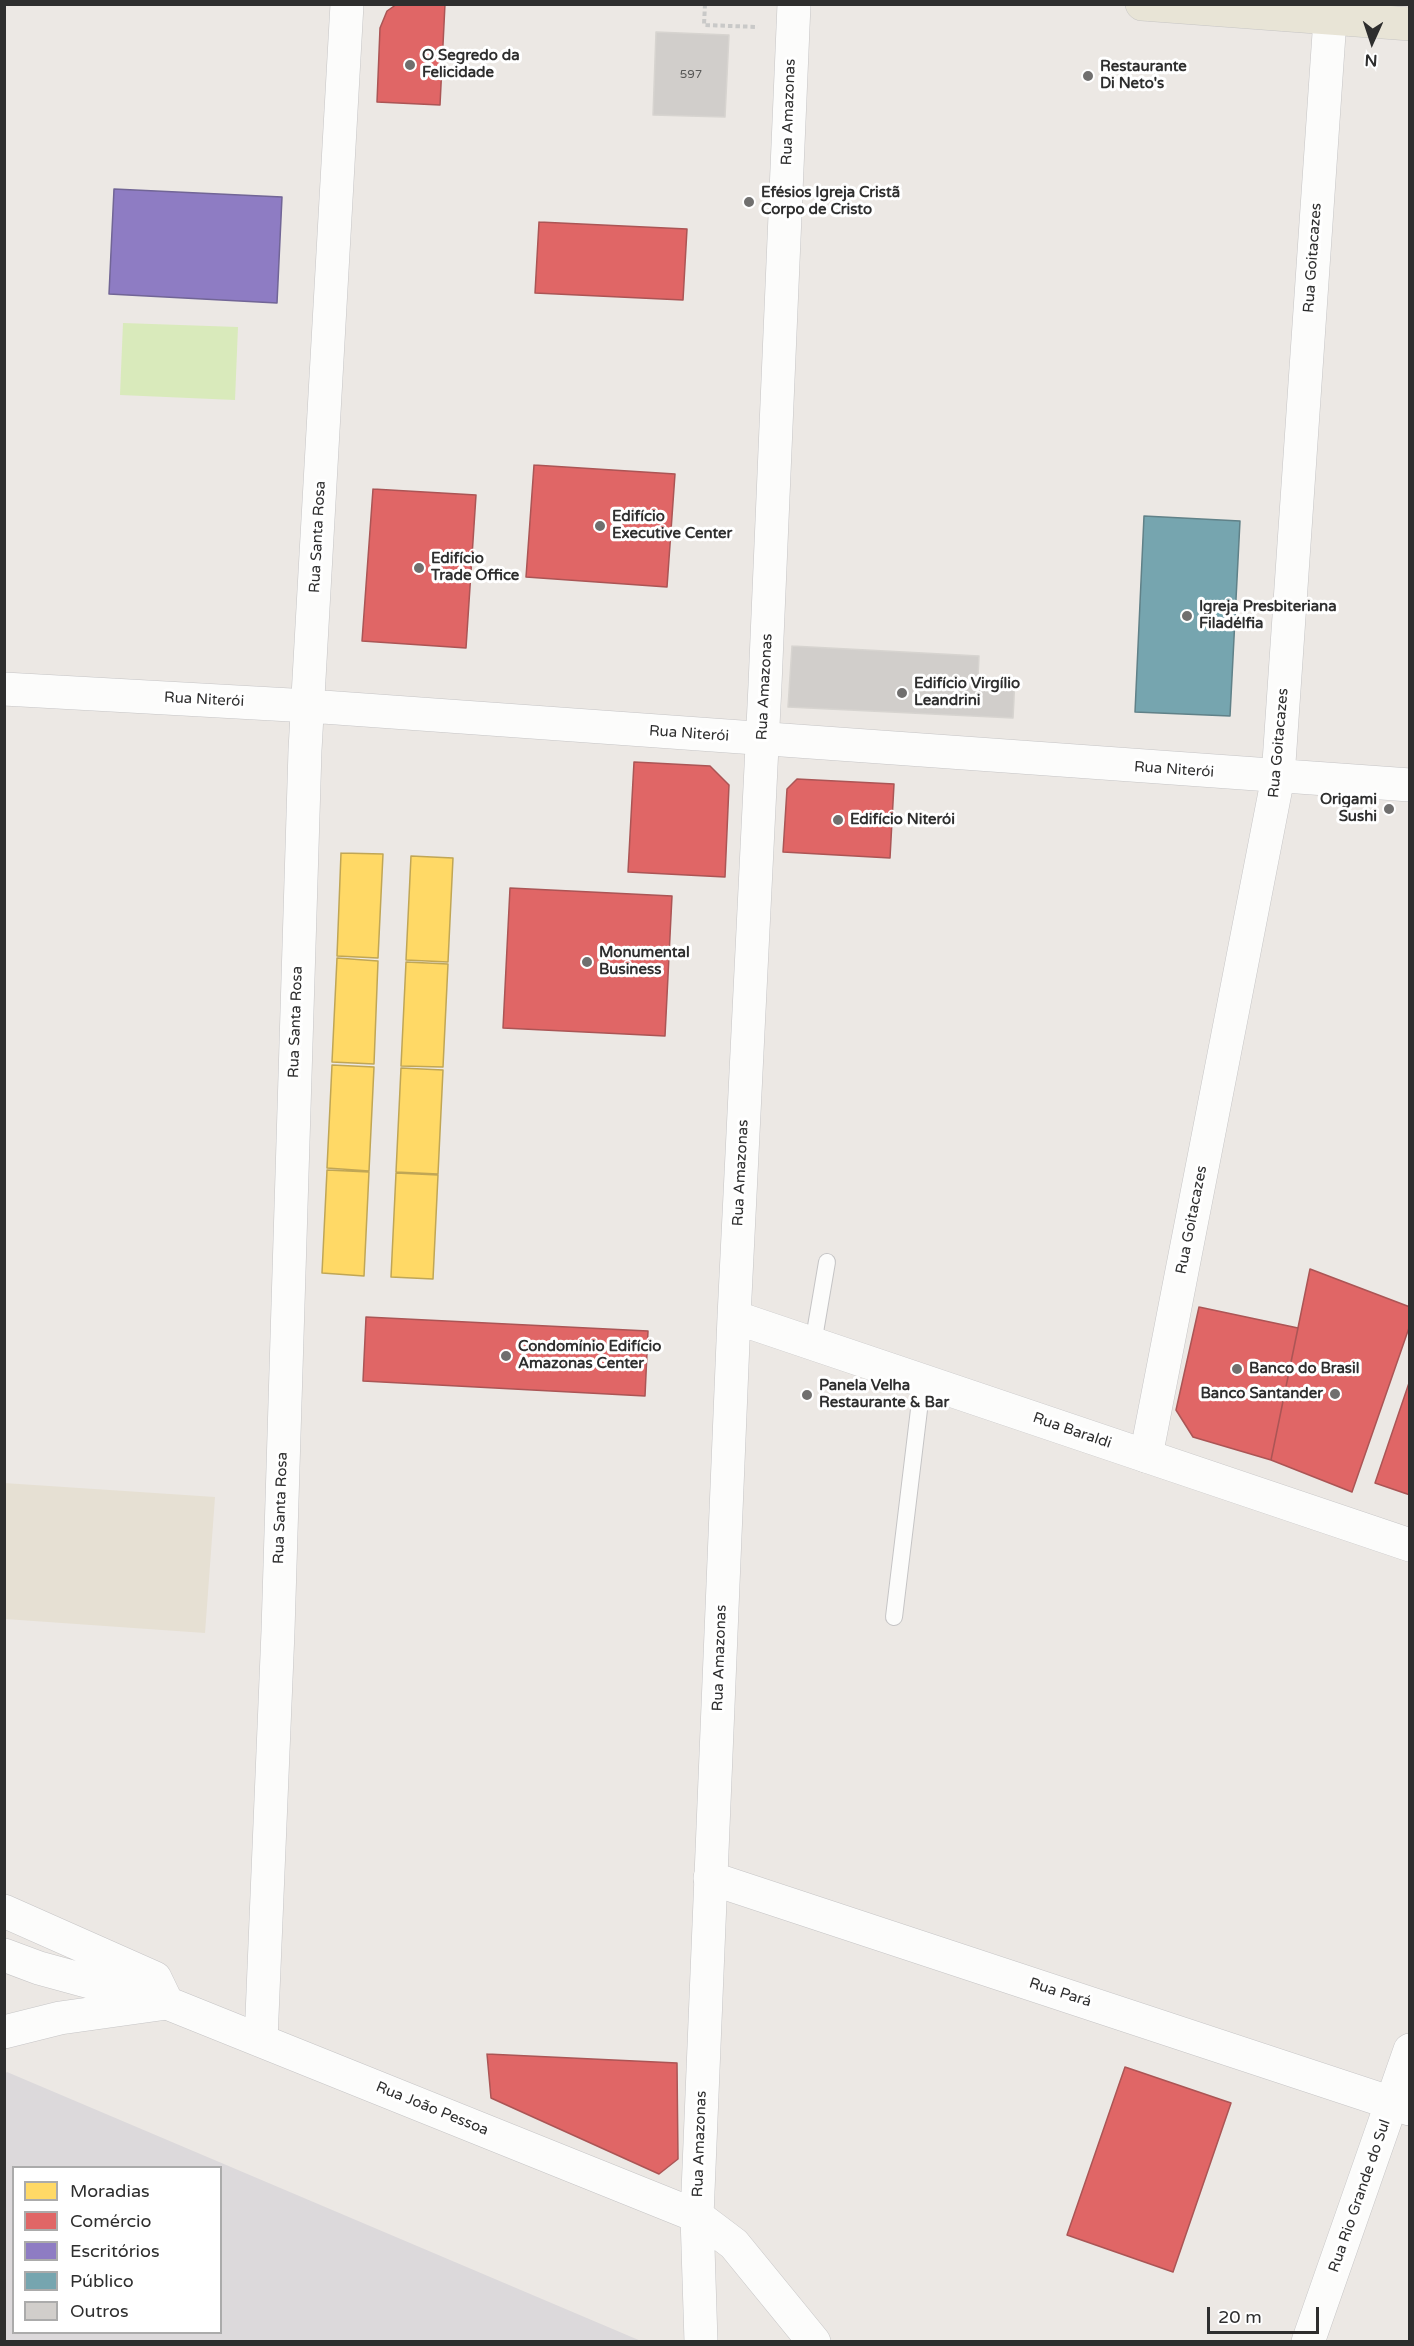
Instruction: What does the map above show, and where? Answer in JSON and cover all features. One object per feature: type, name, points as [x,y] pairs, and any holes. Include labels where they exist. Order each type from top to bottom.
[{"type":"main road","points":[[1142,4],[1410,24]]},
{"type":"street","name":"Rua Santa Rosa","points":[[261,2040],[278,1620],[305,750],[346,4]]},
{"type":"street","name":"Rua Amazonas","points":[[701,2342],[697,2216],[710,1878],[793,17]]},
{"type":"street","name":"Rua Goitacazes","points":[[1146,1456],[1278,777],[1330,19]]},
{"type":"street","name":"Rua Niterói","points":[[4,689],[309,706],[1410,785]]},
{"type":"street","name":"Rua Baraldi","points":[[734,1317],[1410,1545]]},
{"type":"street","name":"Rua Pará","points":[[710,1878],[1401,2106]]},
{"type":"street","points":[[4,1911],[108,1954],[155,1978],[167,2003],[60,2018],[4,2032]]},
{"type":"street","points":[[4,1937],[23,1942],[108,1954]]},
{"type":"street","name":"Rua João Pessoa","points":[[4,1955],[39,1968],[167,2003],[697,2216],[734,2244],[814,2342]]},
{"type":"street","name":"Rua Rio Grande do Sul","points":[[1308,2342],[1401,2106],[1410,2050]]},
{"type":"lane","points":[[813,1344],[827,1262]]},
{"type":"lane","points":[[894,1617],[921,1393],[926,1382]]},
{"type":"path","points":[[705,4],[704,25],[793,17]]},
{"type":"shaded area","points":[[4,1483],[215,1497],[205,1633],[5,1619]]},
{"type":"shaded area","points":[[7,2072],[641,2341],[5,2341],[4,2075]]},
{"type":"green space","points":[[123,323],[238,327],[235,400],[120,395]]},
{"type":"building: Moradias","points":[[341,853],[383,854],[378,958],[337,956]]},
{"type":"building: Moradias","points":[[411,856],[453,858],[448,962],[406,960]]},
{"type":"building: Moradias","points":[[337,958],[378,961],[374,1064],[332,1062]]},
{"type":"building: Moradias","points":[[406,962],[448,964],[443,1067],[401,1066]]},
{"type":"building: Moradias","points":[[332,1065],[374,1067],[369,1171],[327,1168]]},
{"type":"building: Moradias","points":[[401,1068],[443,1070],[438,1174],[396,1172]]},
{"type":"building: Moradias","points":[[327,1170],[369,1172],[364,1276],[322,1273]]},
{"type":"building: Moradias","points":[[396,1173],[438,1175],[433,1279],[391,1277]]},
{"type":"building: Comércio","name":"O Segredo da Felicidade","points":[[397,4],[445,4],[440,105],[377,102],[380,28],[387,11]]},
{"type":"building: Comércio","points":[[539,222],[687,229],[683,300],[535,293]]},
{"type":"building: Comércio","name":"Edifício Executive Center","points":[[534,465],[675,474],[667,587],[526,577]]},
{"type":"building: Comércio","name":"Edifício Trade Office","points":[[373,489],[476,495],[466,648],[362,641]]},
{"type":"building: Comércio","points":[[634,762],[710,766],[729,785],[725,877],[628,872]]},
{"type":"building: Comércio","name":"Edifício Niterói","points":[[797,779],[894,784],[890,858],[783,852],[787,789]]},
{"type":"building: Comércio","name":"Monumental Business","points":[[510,888],[672,896],[665,1036],[503,1028]]},
{"type":"building: Comércio","name":"Banco Santander","points":[[1310,1269],[1410,1307],[1410,1325],[1352,1492],[1271,1460]]},
{"type":"building: Comércio","name":"Banco do Brasil","points":[[1199,1307],[1298,1328],[1271,1460],[1193,1437],[1176,1410]]},
{"type":"building: Comércio","name":"Condomínio Edifício Amazonas Center","points":[[366,1317],[648,1331],[645,1396],[363,1381]]},
{"type":"building: Comércio","points":[[1410,1380],[1410,1495],[1375,1483]]},
{"type":"building: Comércio","points":[[487,2054],[677,2063],[678,2159],[659,2174],[491,2098]]},
{"type":"building: Comércio","points":[[1125,2067],[1231,2103],[1173,2272],[1067,2235]]},
{"type":"building: Escritórios","points":[[114,189],[282,197],[277,303],[109,294]]},
{"type":"building: Público","name":"Igreja Presbiteriana Filadélfia","points":[[1144,516],[1240,521],[1230,716],[1135,712]]},
{"type":"building: Outros","points":[[656,32],[729,35],[725,117],[653,115]]},
{"type":"building: Outros","name":"Edifício Virgílio Leandrini","points":[[792,646],[979,656],[978,677],[1015,679],[1013,718],[788,707]]},
{"type":"place","name":"O Segredo da Felicidade","points":[[410,65]]},
{"type":"place","name":"Restaurante Di Neto's","points":[[1088,76]]},
{"type":"place","name":"Efésios Igreja Cristã Corpo de Cristo","points":[[749,202]]},
{"type":"place","name":"Edifício Executive Center","points":[[600,526]]},
{"type":"place","name":"Edifício Trade Office","points":[[419,568]]},
{"type":"place","name":"Igreja Presbiteriana Filadélfia","points":[[1187,616]]},
{"type":"place","name":"Edifício Virgílio Leandrini","points":[[902,693]]},
{"type":"place","name":"Origami Sushi","points":[[1389,809]]},
{"type":"place","name":"Edifício Niterói","points":[[838,820]]},
{"type":"place","name":"Monumental Business","points":[[587,962]]},
{"type":"place","name":"Condomínio Edifício Amazonas Center","points":[[506,1356]]},
{"type":"place","name":"Banco do Brasil","points":[[1237,1369]]},
{"type":"place","name":"Banco Santander","points":[[1335,1394]]},
{"type":"place","name":"Panela Velha Restaurante & Bar","points":[[807,1395]]}]
